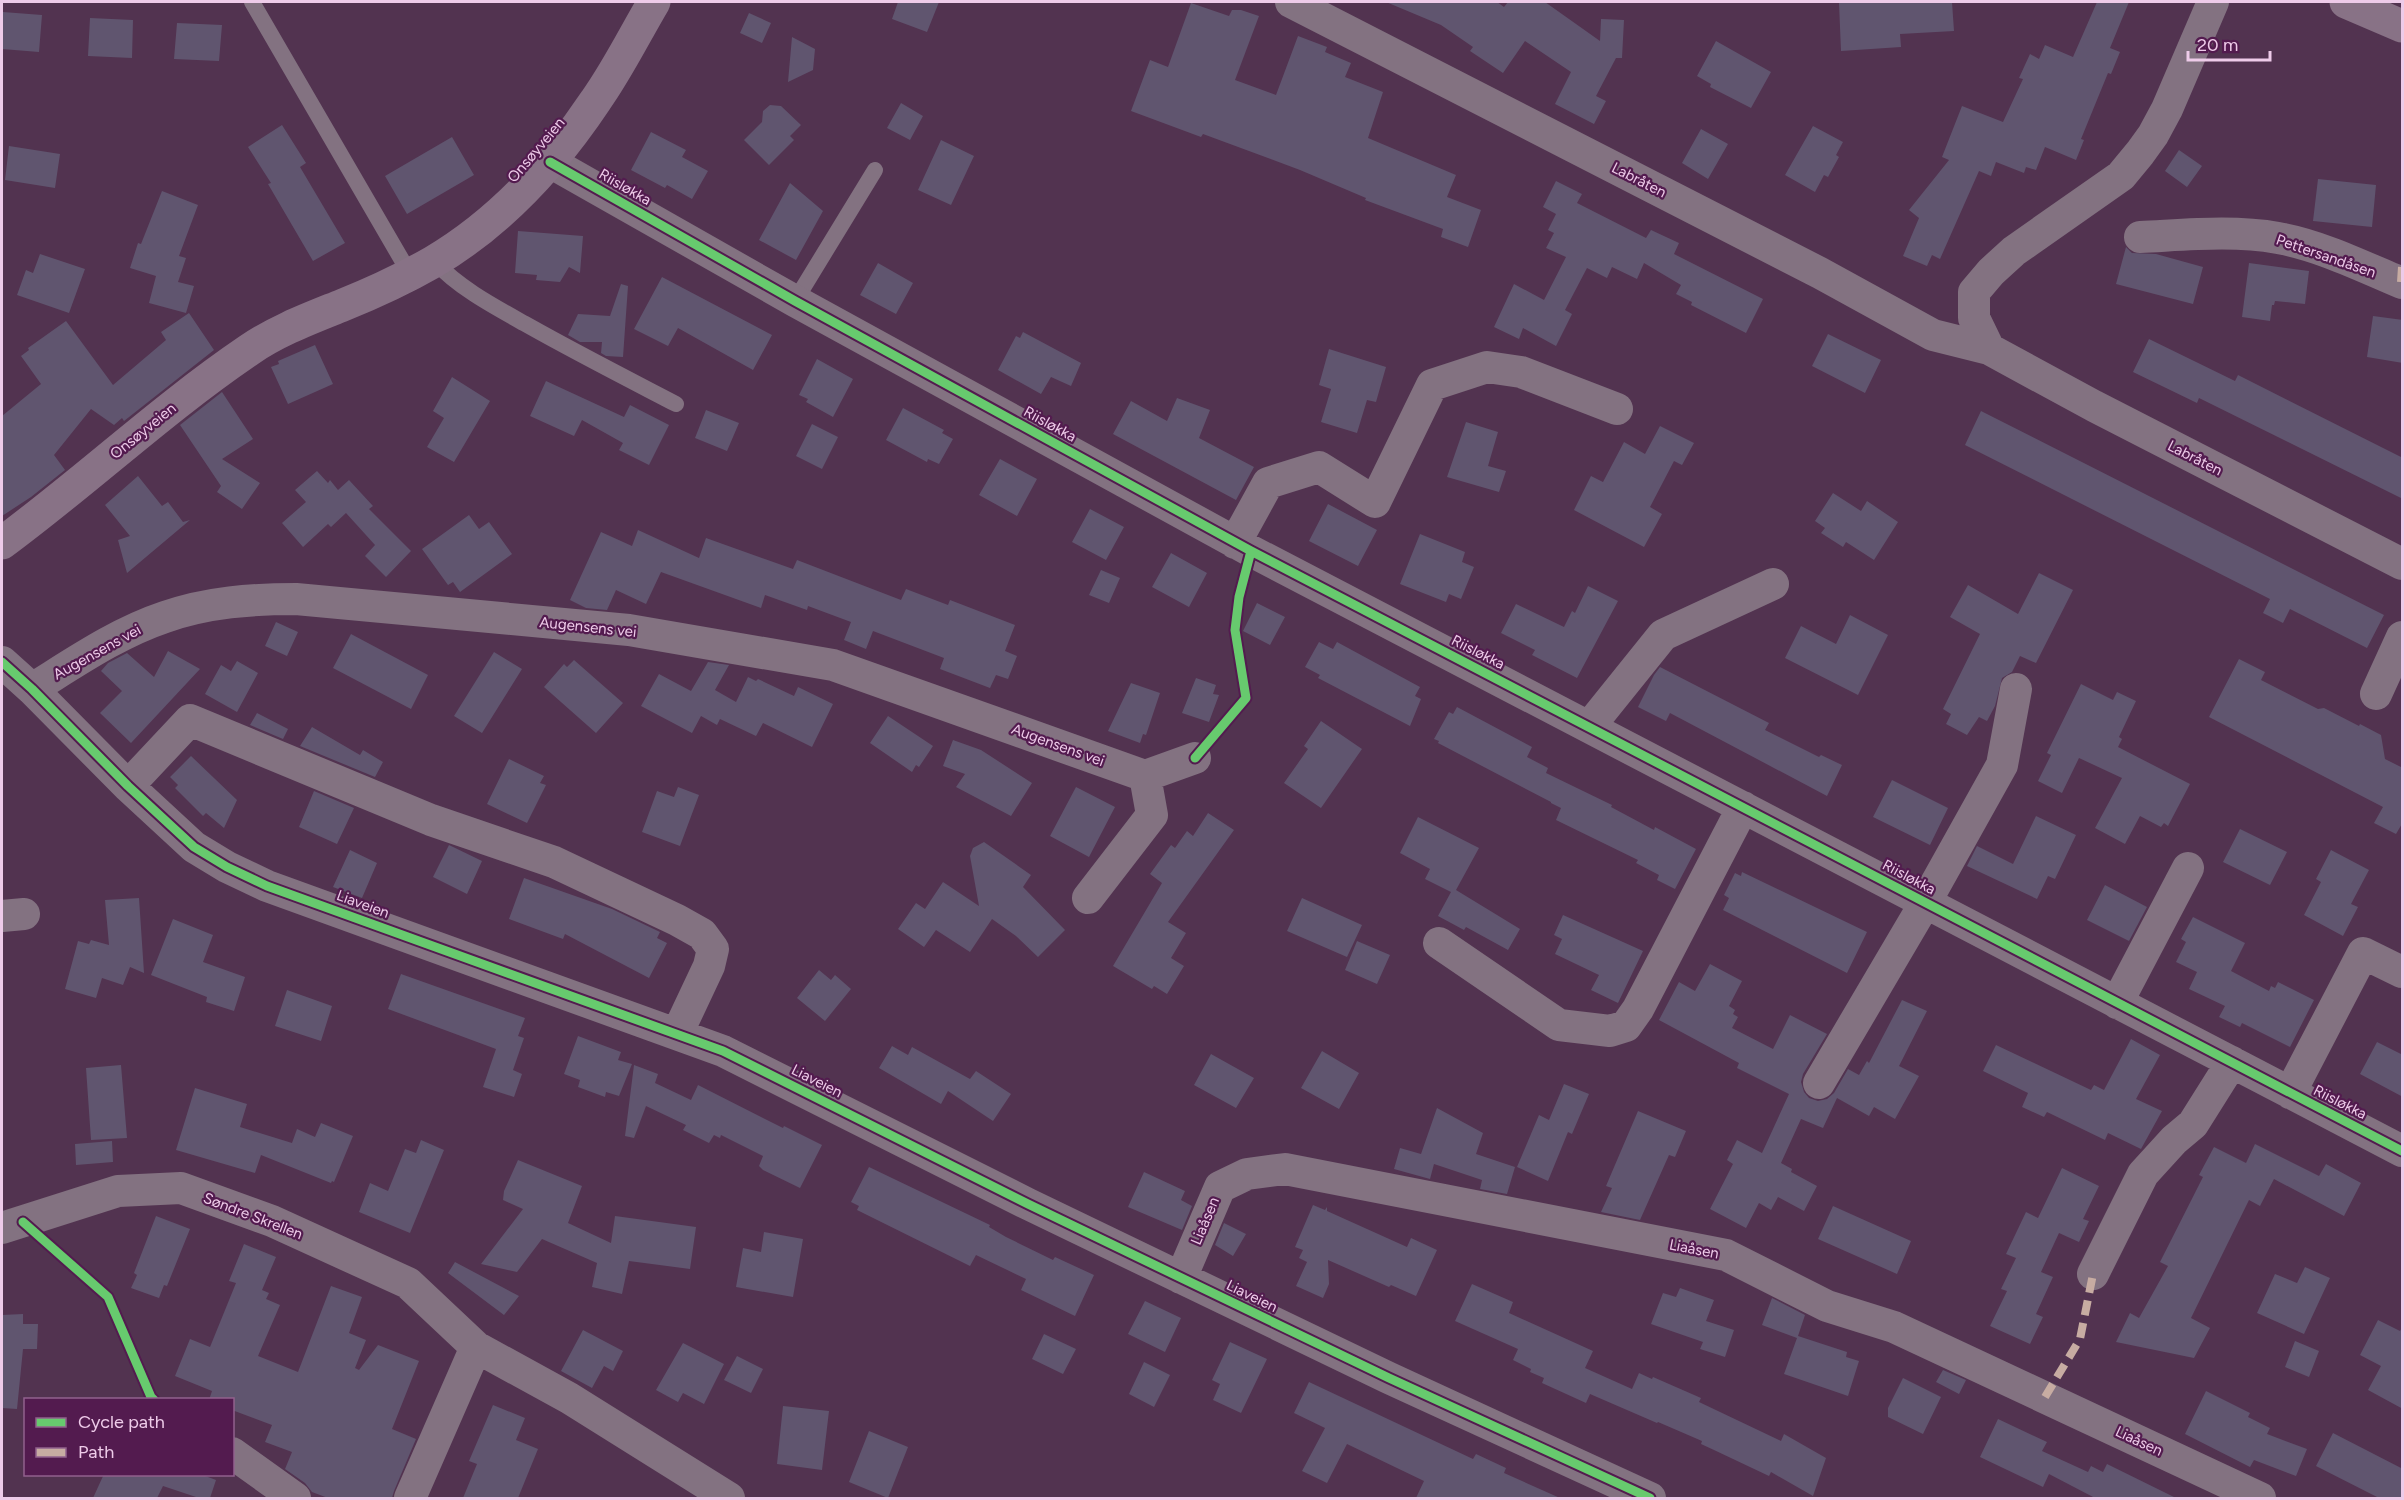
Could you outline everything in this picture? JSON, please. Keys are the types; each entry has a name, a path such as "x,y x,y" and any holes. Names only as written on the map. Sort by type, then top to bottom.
{"street":[{"name":"Onsøyveien","path":"2,543 174,406 250,349 302,321 345,304 422,268 478,232 550,162 597,100 654,2"},
{"name":"Labråten","path":"1291,2 1820,273 1933,335 1989,349 2094,406 2403,564"},
{"path":"1989,349 1974,318 1974,292 2014,251 2121,176 2140,153 2167,109 2213,2"},
{"path":"2346,2 2403,26"},
{"name":"Riisløkka","path":"550,162 795,301 1235,543 2403,1151"},
{"name":"Pettersandåsen","path":"2140,237 2251,235 2278,238 2304,245 2403,283"},
{"path":"1235,543 1269,483 1319,467 1376,502 1432,385 1487,367 1521,372 1617,409"},
{"path":"1589,727 1663,636 1773,584"},
{"name":"Augensens vei","path":"32,689 126,633 164,617 206,606 247,599 296,599 629,630 833,665 1145,776"},
{"path":"2376,694 2403,637"},
{"name":"Liaveien","path":"2,663 32,689 128,786 194,847 237,872 267,886 723,1051 1181,1278 1389,1378 1650,1498"},
{"name":"Riisløkka","path":"1819,1083 1925,903 2002,765 2016,688"},
{"path":"128,786 190,720 431,820 554,862 702,934 713,949 709,966 677,1034"},
{"path":"1088,898 1152,815 1145,776 1195,758"},
{"path":"1439,943 1559,1025 1610,1031 1626,1026 1638,1009 1743,807"},
{"path":"2117,1003 2188,868"},
{"name":"Riisløkka","path":"2290,1093 2363,953 2403,972"},
{"path":"2093,1274 2144,1174 2174,1140 2193,1124 2232,1062"},
{"name":"Liaåsen","path":"1181,1278 1220,1187 1247,1174 1285,1169 1726,1255 1827,1305 1894,1327 2260,1498"},
{"name":"Søndre Skrellen","path":"2,1228 118,1191 181,1188 272,1221 408,1283 476,1347 569,1398 729,1498"},
{"path":"410,1498 476,1347"},
{"path":"234,1454 296,1498"}],"lane":[{"path":"252,2 422,268 451,280 582,356 676,404"},
{"path":"795,301 875,170"}],"building":[{"path":"898,2 939,2 927,32 892,19"},
{"path":"1386,2 1497,2 1504,7 1508,2 1545,2 1600,41 1601,19 1624,20 1622,58 1616,58 1596,96 1606,101 1594,124 1555,104 1571,72 1525,41 1503,73 1470,51 1473,47 1441,25"},
{"path":"1952,2 1954,31 1900,34 1901,47 1841,51 1839,3"},
{"path":"2097,2 2129,2 2110,48 2120,52 2111,74 2108,73 2081,139 2084,140 2076,160 2045,147 2036,170 2026,167 2024,173 1996,162 1991,176 1979,171 1940,259 1932,255 1927,266 1903,256 1919,218 1909,210 1949,160 1942,157 1962,106 2003,122 2023,79 2019,78 2030,54 2039,59 2045,45 2073,57"},
{"path":"1191,3 1229,16 1232,10 1241,10 1259,16 1235,80 1276,95 1298,36 1327,47 1325,52 1351,63 1345,77 1383,92 1368,138 1456,175 1447,197 1481,210 1468,247 1441,237 1443,229 1365,200 1366,198 1300,170 1203,134 1201,137 1131,111 1150,60 1168,67"},
{"path":"3,12 42,15 39,52 2,49"},
{"path":"749,13 771,23 762,43 740,33"},
{"path":"90,18 133,20 132,58 88,56"},
{"path":"177,23 222,25 219,61 174,59"},
{"path":"792,37 815,49 813,70 788,82"},
{"path":"1716,41 1771,72 1751,108 1710,87 1711,84 1697,76"},
{"path":"901,103 923,116 910,140 887,128"},
{"path":"770,105 781,106 801,125 790,136 794,140 769,165 744,140 762,122 763,111"},
{"path":"282,125 306,163 300,167 345,243 313,261 268,184 271,183 248,147"},
{"path":"1813,126 1843,142 1836,155 1839,157 1828,177 1824,175 1815,192 1785,175"},
{"path":"1701,129 1728,144 1708,179 1682,163"},
{"path":"651,132 686,150 682,157 708,171 692,199 667,185 665,188 631,170"},
{"path":"452,137 474,175 407,214 385,176"},
{"path":"941,140 974,156 951,205 918,190"},
{"path":"9,146 60,154 55,188 5,180"},
{"path":"2179,150 2202,166 2187,187 2165,171"},
{"path":"2318,179 2376,185 2372,227 2313,221"},
{"path":"1556,181 1582,194 1577,203 1646,238 1651,230 1679,243 1674,254 1763,299 1746,333 1691,305 1692,302 1676,294 1681,285 1644,263 1637,279 1612,267 1607,278 1587,268 1565,310 1572,314 1556,346 1523,328 1519,339 1494,327 1514,284 1544,300 1566,257 1546,248 1554,233 1548,230 1556,214 1543,207"},
{"path":"790,183 823,211 796,260 759,240"},
{"path":"162,191 198,205 179,256 186,258 178,282 194,286 186,313 149,303 156,276 130,268 138,243 141,244"},
{"path":"518,231 583,236 580,273 569,267 560,282 536,280 537,275 515,273"},
{"path":"2126,247 2132,253 2156,254 2203,267 2193,304 2116,284"},
{"path":"40,254 85,269 69,313 17,295 26,270 33,273"},
{"path":"878,263 913,283 896,314 860,295"},
{"path":"2249,263 2309,271 2305,304 2275,301 2272,305 2270,321 2242,317"},
{"path":"662,277 772,335 753,370 678,328 668,346 634,329"},
{"path":"621,284 628,286 623,357 606,356 601,353 602,342 580,342 568,335 578,314 610,316"},
{"path":"189,313 214,350 124,421 122,418 114,425 91,409 54,455 65,470 2,516 2,416 41,384 21,356 29,350 28,348 66,321 113,385 166,340 161,332"},
{"path":"2373,316 2403,320 2403,363 2367,357"},
{"path":"1023,332 1081,363 1071,386 1051,377 1041,394 998,370 1016,336 1020,338"},
{"path":"1828,334 1881,360 1865,393 1812,366"},
{"path":"2149,339 2235,381 2238,375 2403,458 2403,499 2199,398 2197,403 2133,372"},
{"path":"315,345 333,384 288,404 271,367 279,364 278,361"},
{"path":"1329,349 1386,367 1376,402 1367,400 1357,433 1321,422 1331,389 1319,385"},
{"path":"817,359 853,379 833,417 806,402 808,399 799,395"},
{"path":"452,377 490,401 454,462 427,447 444,418 433,411"},
{"path":"546,381 624,417 630,405 669,425 649,465 619,450 623,443 582,420 574,436 530,416"},
{"path":"222,392 253,439 222,459 260,483 242,509 217,492 221,486 180,425"},
{"path":"1177,398 1210,410 1199,438 1254,467 1236,500 1113,434 1131,401 1167,421"},
{"path":"903,408 944,430 942,433 953,439 939,464 928,459 927,462 886,440"},
{"path":"706,410 739,423 727,451 695,438"},
{"path":"1981,411 2384,615 2367,648 2290,609 2283,623 2263,613 2270,599 1965,445"},
{"path":"1466,422 1498,432 1488,466 1506,471 1499,492 1447,477"},
{"path":"812,424 838,437 822,469 796,456"},
{"path":"1660,426 1694,443 1682,465 1674,461 1650,507 1662,514 1644,547 1574,510 1591,476 1603,482 1624,442 1645,454"},
{"path":"1000,459 1037,479 1017,516 979,495"},
{"path":"317,471 328,483 330,480 338,490 349,480 373,506 369,509 411,551 386,577 365,556 375,545 346,513 331,527 328,524 303,547 282,523 306,502 295,490"},
{"path":"138,476 162,506 168,502 183,522 190,520 127,573 118,540 130,536 105,505"},
{"path":"1833,493 1861,511 1867,501 1898,522 1874,560 1846,542 1843,547 1821,533 1825,528 1815,521"},
{"path":"1328,504 1377,530 1358,566 1309,541"},
{"path":"1090,509 1124,527 1106,560 1072,542"},
{"path":"469,515 479,529 489,522 512,554 460,592 453,582 448,585 422,549"},
{"path":"638,530 699,558 706,538 793,569 797,560 901,600 906,589 948,605 950,600 1015,625 1005,651 1017,656 1008,679 996,675 990,688 940,669 944,658 873,631 866,649 844,640 851,622 808,606 807,610 765,595 761,608 661,572 646,604 616,590 607,610 586,608 570,600 601,532 632,546"},
{"path":"1420,534 1465,552 1462,562 1474,567 1461,599 1449,594 1446,602 1400,584"},
{"path":"1171,553 1207,573 1189,607 1152,587"},
{"path":"1101,570 1120,578 1109,603 1089,595"},
{"path":"2039,573 2073,590 2036,663 2020,656 2012,672 2002,678 1995,706 1987,721 1979,717 1967,735 1946,724 1951,714 1943,709 1980,634 1950,617 1968,585 2018,614"},
{"path":"1588,586 1618,601 1577,678 1532,655 1535,650 1501,633 1516,604 1564,627 1572,611 1575,613"},
{"path":"1257,603 1285,617 1270,645 1243,631"},
{"path":"1850,615 1888,635 1858,695 1785,658 1801,626 1836,644"},
{"path":"276,622 298,632 287,656 265,646"},
{"path":"351,634 428,675 411,709 333,668"},
{"path":"1319,642 1333,649 1337,642 1420,687 1415,696 1421,699 1410,726 1318,678 1320,675 1305,667"},
{"path":"168,651 200,669 131,743 100,713 122,691 101,671 108,663 127,653 154,677"},
{"path":"494,652 522,669 482,733 454,716"},
{"path":"2239,659 2265,672 2261,680 2318,709 2324,708 2381,735 2385,759 2403,768 2403,822 2396,834 2374,823 2383,807 2209,717"},
{"path":"574,660 623,703 596,733 544,687 564,664 567,667"},
{"path":"237,661 258,673 237,712 205,694 221,665 231,671"},
{"path":"708,662 729,665 715,690 736,702 748,677 756,681 758,679 794,696 798,687 833,704 812,747 763,723 756,736 720,719 717,725 701,716 692,733 641,706 659,674 691,691"},
{"path":"1660,667 1769,723 1765,730 1819,757 1821,755 1842,765 1827,796 1670,713 1666,721 1638,707"},
{"path":"1196,678 1216,685 1213,694 1219,695 1209,722 1182,713"},
{"path":"1131,683 1160,693 1146,735 1143,734 1140,743 1108,731"},
{"path":"2081,684 2113,700 2117,692 2136,701 2119,737 2122,739 2118,747 2190,784 2168,826 2164,823 2161,827 2140,816 2125,844 2095,828 2122,778 2079,758 2062,793 2038,781 2051,755 2047,753"},
{"path":"1457,707 1532,747 1527,757 1548,768 1546,773 1612,805 1611,807 1654,830 1655,827 1696,849 1675,889 1657,880 1659,875 1636,863 1638,860 1556,820 1561,808 1438,743 1439,741 1434,739 1449,712 1453,714"},
{"path":"257,713 288,729 283,739 250,725"},
{"path":"888,716 933,746 919,767 916,765 912,772 870,743"},
{"path":"1321,721 1362,749 1321,808 1284,783 1308,749 1304,746"},
{"path":"312,727 360,755 363,750 383,762 375,777 300,746"},
{"path":"953,740 981,750 1032,783 1011,816 956,787 965,774 943,766"},
{"path":"191,756 237,800 224,828 206,813 203,816 175,788 178,785 170,777"},
{"path":"509,759 544,776 540,783 546,785 527,823 487,804"},
{"path":"1892,780 1948,808 1930,845 1873,817"},
{"path":"678,787 699,795 680,846 642,832 657,791 674,797"},
{"path":"1076,787 1115,807 1089,857 1050,836"},
{"path":"314,791 354,808 337,844 299,827"},
{"path":"1208,813 1234,830 1168,922 1186,933 1171,958 1184,966 1167,994 1154,986 1152,989 1113,966 1162,883 1150,874 1171,845 1175,848 1187,831 1193,836"},
{"path":"2036,816 2076,835 2055,879 2048,876 2037,899 1967,866 1977,846 2013,864"},
{"path":"1418,817 1479,848 1456,890 1520,929 1508,950 1466,927 1464,930 1438,916 1451,892 1425,879 1430,869 1400,853"},
{"path":"2240,829 2287,852 2270,885 2223,862"},
{"path":"984,842 1031,875 1023,887 1065,930 1038,957 1016,936 992,919 970,952 936,930 924,947 898,929 916,903 925,909 943,882 979,906 970,856 973,848"},
{"path":"449,845 482,861 467,894 433,877"},
{"path":"350,850 377,863 362,898 333,887"},
{"path":"2331,850 2369,870 2351,904 2358,907 2343,936 2304,915 2321,882 2316,879"},
{"path":"1742,872 1867,932 1847,973 1723,910 1729,898 1724,895 1735,873 1741,876"},
{"path":"524,878 612,909 660,932 657,938 667,943 649,978 565,934 563,939 509,919"},
{"path":"2105,885 2147,907 2129,941 2087,920"},
{"path":"139,898 144,973 130,967 123,985 102,978 96,998 65,989 78,941 89,944 91,940 109,945 105,900"},
{"path":"1302,898 1362,925 1347,957 1287,931"},
{"path":"1563,915 1643,951 1618,1003 1591,990 1599,975 1555,954 1562,939 1554,935"},
{"path":"2193,917 2245,943 2231,971 2269,991 2271,986 2275,988 2278,982 2314,1000 2290,1047 2242,1023 2240,1027 2219,1017 2225,1006 2189,989 2197,972 2176,962 2186,942 2181,939"},
{"path":"173,919 213,935 203,962 245,977 234,1011 206,1002 207,997 151,975"},
{"path":"1357,941 1390,955 1377,984 1345,970"},
{"path":"1710,964 1742,981 1729,1006 1735,1010 1733,1014 1738,1017 1732,1028 1773,1049 1790,1015 1827,1034 1803,1074 1801,1082 1809,1098 1818,1101 1827,1099 1834,1093 1848,1069 1859,1075 1867,1061 1869,1063 1902,1000 1927,1011 1899,1066 1919,1076 1895,1119 1874,1107 1869,1116 1837,1098 1823,1128 1801,1119 1781,1163 1792,1169 1791,1172 1817,1186 1804,1211 1778,1197 1771,1210 1759,1203 1746,1228 1710,1209 1733,1164 1727,1160 1737,1140 1762,1153 1789,1094 1737,1068 1739,1063 1659,1020 1679,982 1695,991"},
{"path":"819,970 831,980 835,975 851,989 825,1021 797,998"},
{"path":"401,974 525,1018 518,1036 524,1038 513,1070 522,1074 514,1097 483,1087 496,1049 388,1009"},
{"path":"287,990 332,1006 321,1041 275,1026"},
{"path":"578,1036 621,1052 618,1060 632,1064 619,1096 606,1092 605,1097 578,1087 580,1080 564,1074"},
{"path":"2131,1039 2160,1055 2136,1099 2162,1111 2141,1149 2108,1133 2105,1140 2047,1112 2044,1117 2022,1107 2028,1093 1983,1071 1996,1045 2091,1090 2094,1085 2104,1090"},
{"path":"2377,1042 2403,1055 2403,1097 2360,1074"},
{"path":"892,1046 908,1055 912,1047 970,1079 976,1071 1011,1094 993,1121 948,1091 941,1104 879,1068"},
{"path":"1322,1051 1359,1073 1339,1109 1301,1088"},
{"path":"1211,1054 1254,1078 1236,1108 1194,1085"},
{"path":"121,1065 127,1138 91,1140 86,1068"},
{"path":"634,1065 658,1074 655,1083 691,1100 698,1085 822,1145 800,1188 763,1170 759,1166 763,1156 721,1135 720,1138 714,1135 709,1143 683,1130 686,1125 646,1106 634,1138 625,1136"},
{"path":"1564,1084 1589,1094 1572,1134 1568,1132 1548,1181 1517,1167 1539,1115 1549,1120"},
{"path":"195,1088 247,1104 240,1127 292,1143 297,1129 315,1137 321,1123 353,1136 334,1182 331,1183 261,1155 255,1173 176,1150"},
{"path":"1437,1108 1483,1133 1476,1154 1515,1167 1507,1194 1480,1189 1482,1180 1434,1164 1430,1179 1394,1169 1400,1148 1421,1154"},
{"path":"1638,1111 1686,1131 1675,1157 1669,1155 1640,1220 1601,1212 1612,1188 1606,1186"},
{"path":"421,1140 444,1150 410,1233 359,1212 370,1183 388,1191 405,1149 416,1153"},
{"path":"112,1141 113,1162 76,1165 75,1144"},
{"path":"2255,1144 2319,1176 2326,1164 2361,1183 2344,1216 2274,1179 2260,1206 2249,1200 2191,1318 2210,1328 2194,1358 2116,1342 2130,1313 2139,1318 2168,1266 2160,1262 2203,1177 2199,1175 2214,1147 2246,1163"},
{"path":"518,1160 582,1186 568,1223 611,1243 615,1216 696,1227 690,1269 629,1261 622,1294 592,1287 597,1263 542,1239 517,1272 481,1264 523,1209 503,1200 504,1191"},
{"path":"869,1167 990,1225 989,1227 1006,1237 1053,1260 1055,1257 1094,1275 1075,1316 1021,1290 1026,1279 976,1255 970,1266 857,1210 859,1206 851,1202"},
{"path":"2062,1168 2099,1186 2083,1219 2089,1221 2079,1242 2059,1233 2041,1272 2053,1277 2036,1314 2043,1317 2030,1344 1990,1326 2007,1291 2001,1289 2016,1258 2006,1254 2026,1212 2038,1218"},
{"path":"1144,1172 1185,1191 1181,1200 1192,1206 1182,1230 1128,1207"},
{"path":"1313,1205 1325,1210 1327,1207 1327,1211 1407,1247 1411,1238 1437,1250 1416,1296 1391,1285 1389,1287 1328,1260 1329,1284 1323,1298 1296,1286 1307,1262 1299,1258 1303,1250 1295,1247"},
{"path":"1833,1206 1911,1241 1897,1274 1818,1239"},
{"path":"156,1216 190,1229 167,1286 164,1285 159,1298 131,1288 137,1275 134,1273"},
{"path":"1224,1223 1246,1234 1233,1256 1215,1245"},
{"path":"764,1232 803,1239 793,1297 736,1287 743,1248 761,1252"},
{"path":"244,1244 276,1257 262,1290 269,1293 266,1299 280,1305 258,1356 298,1372 331,1286 362,1297 349,1333 366,1340 355,1368 359,1370 378,1345 419,1361 392,1429 416,1439 392,1498 328,1498 312,1492 305,1483 285,1469 292,1452 265,1442 272,1425 234,1411 234,1398 210,1398 212,1391 175,1376 190,1339 210,1347 236,1283 229,1281"},
{"path":"455,1262 519,1296 504,1315 448,1273"},
{"path":"2305,1267 2330,1278 2304,1334 2257,1313 2275,1274 2297,1283"},
{"path":"1472,1284 1513,1302 1509,1313 1593,1351 1585,1368 1632,1389 1639,1373 1652,1379 1653,1377 1701,1398 1699,1402 1781,1441 1784,1434 1826,1458 1813,1496 1771,1472 1769,1476 1701,1444 1702,1441 1658,1422 1590,1394 1586,1403 1542,1383 1544,1378 1530,1372 1531,1369 1513,1360 1518,1349 1455,1321"},
{"path":"1680,1288 1714,1300 1706,1321 1734,1330 1725,1357 1700,1349 1703,1342 1651,1324 1663,1293 1676,1297"},
{"path":"1772,1298 1805,1315 1798,1336 1847,1352 1846,1357 1859,1361 1848,1396 1784,1374 1797,1338 1762,1325"},
{"path":"1145,1301 1181,1318 1165,1352 1128,1334"},
{"path":"23,1314 23,1324 38,1324 37,1349 23,1349 17,1409 2,1408 2,1315"},
{"path":"2378,1320 2400,1331 2403,1326 2403,1409 2368,1390 2381,1366 2360,1355"},
{"path":"583,1330 623,1351 613,1371 604,1366 592,1388 561,1371"},
{"path":"1044,1334 1076,1349 1063,1374 1032,1359"},
{"path":"2295,1341 2319,1351 2309,1377 2285,1367"},
{"path":"1230,1342 1267,1359 1241,1413 1213,1400 1220,1384 1212,1380"},
{"path":"683,1343 724,1364 704,1404 683,1393 678,1402 656,1390"},
{"path":"737,1356 763,1369 751,1393 724,1380"},
{"path":"1144,1362 1170,1375 1154,1407 1129,1394"},
{"path":"1943,1370 1966,1380 1959,1394 1936,1382"},
{"path":"1903,1378 1941,1397 1923,1434 1888,1417 1888,1408"},
{"path":"1309,1382 1473,1459 1476,1454 1506,1468 1504,1473 1560,1498 1416,1498 1424,1481 1347,1444 1327,1483 1302,1471 1325,1428 1294,1413"},
{"path":"2206,1391 2250,1413 2248,1417 2270,1428 2267,1434 2307,1449 2296,1476 2254,1460 2250,1467 2185,1434"},
{"path":"493,1405 525,1418 516,1440 538,1449 518,1498 463,1498 477,1464 469,1461"},
{"path":"783,1406 829,1411 822,1470 777,1464"},
{"path":"1998,1419 2047,1442 2042,1451 2088,1472 2091,1466 2103,1472 2107,1464 2176,1498 2095,1498 2049,1474 2043,1487 1980,1457"},
{"path":"869,1431 908,1447 888,1498 849,1482"},
{"path":"2333,1433 2403,1469 2403,1498 2379,1498 2316,1466"},
{"path":"103,1476 205,1476 216,1480 210,1498 199,1498 163,1486 157,1498 93,1498"}],"marked path":[{"path":"2401,282 2402,267"},
{"path":"2045,1397 2080,1339 2093,1274"}],"cycle path":[{"path":"550,162 795,301 1251,551 2402,1151"},
{"path":"1195,758 1246,698 1235,630 1239,597 1251,551"},
{"path":"2,662 128,786 194,847 227,867 267,886 723,1051 1028,1204 1389,1378 1650,1498"},
{"path":"23,1222 108,1297 152,1398"}]}
